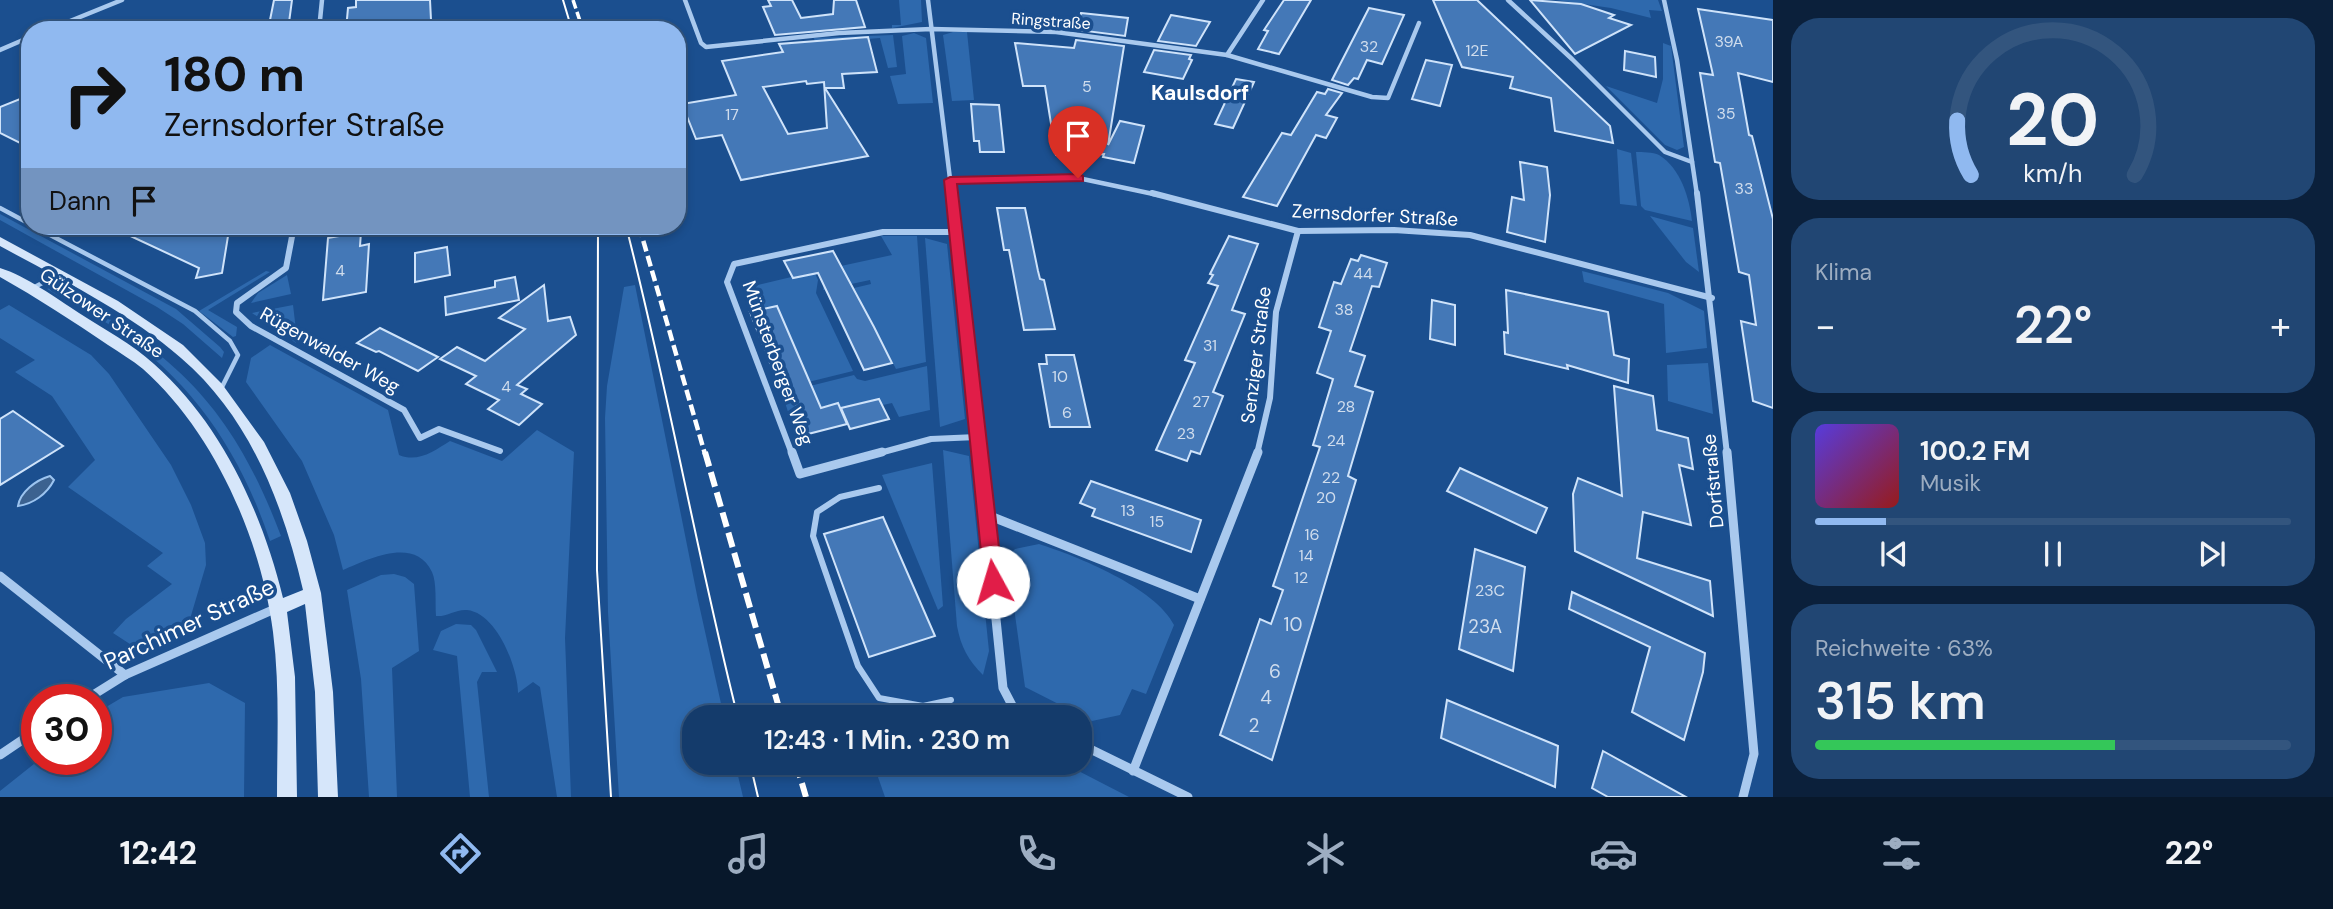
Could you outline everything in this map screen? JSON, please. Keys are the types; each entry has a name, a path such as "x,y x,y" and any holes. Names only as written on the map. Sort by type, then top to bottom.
{"main road":[{"name":"Gülzower Straße","path":"0,241 130,314 180,348 220,391 252,432 278,480 301,540 313,593 327,716 328,797"},
{"name":"Gülzower Straße","path":"0,272 31,289 150,368 189,410 226,467 265,555 278,608 284,662 287,797"},
{"name":"Parchimer Straße","path":"278,608 313,593"}],"street":[{"path":"70,21 122,0"},
{"path":"320,21 323,0"},
{"name":"Ringstraße","path":"685,0 701,43 706,47 839,33 931,29 1056,32 1227,55 1372,96 1388,98 1419,23"},
{"path":"928,0 956,232 1003,688 1011,705"},
{"path":"1227,55 1263,0"},
{"path":"1508,0 1572,59 1665,152 1692,162"},
{"name":"Dorfstraße","path":"1664,0 1676,44 1712,298 1729,462 1754,754 1743,797"},
{"path":"0,50 21,41"},
{"name":"Zernsdorfer Straße","path":"950,180 1078,178 1111,183 1298,231 1394,230 1470,235 1712,298"},
{"name":"Senziger Straße","path":"1133,771 1262,442 1270,398 1276,312 1298,231"},
{"name":"Münsterberger Weg","path":"956,232 883,232 734,264 727,282 800,474 931,439 977,437"},
{"name":"Rügenwalder Weg","path":"292,235 286,268 240,301 235,306 236,312 251,326 404,410 420,438 439,429 500,452"},
{"path":"985,514 1200,599"},
{"path":"0,576 125,675"},
{"name":"Parchimer Straße","path":"111,684 125,675 278,608"},
{"path":"0,755 21,741"},
{"path":"1092,750 1188,797"}],"lane":[{"path":"0,208 21,219"},
{"path":"51,235 195,311 230,341 237,355 220,391"},
{"path":"31,289 60,274"},
{"path":"879,488 840,497 817,512 813,536 858,666 879,698 923,706 951,700"}],"shaded area":[{"path":"899,0 921,0 922,22 892,28 892,25 901,25"},
{"path":"1556,0 1658,0 1662,11 1649,10 1651,18 1611,8"},
{"path":"967,32 974,100 952,101 943,35"},
{"path":"914,33 926,38 933,103 898,104 890,76 906,74 902,36"},
{"path":"893,35 897,67 888,68 880,38 815,43 814,38"},
{"path":"1663,43 1671,46 1684,147 1677,150 1665,145 1606,86 1657,103 1663,79"},
{"path":"1617,149 1631,153 1637,206 1620,204"},
{"path":"1636,152 1659,155 1673,168 1686,193 1692,221 1645,210 1641,206"},
{"path":"0,214 21,225 21,232 0,220"},
{"path":"1650,216 1693,228 1699,272 1686,262"},
{"path":"27,235 39,235 176,309 220,347 224,352 222,358 183,324"},
{"path":"881,236 917,236 926,362 896,369 854,288 871,284 870,280 823,290 827,269 892,255"},
{"path":"925,238 947,244 965,419 940,427"},
{"path":"807,256 818,280 816,293 853,371 780,389 778,383 806,377 777,306 750,312 745,288 808,273"},
{"path":"266,271 270,272 208,310 237,327 236,336 233,337 199,311"},
{"path":"1582,271 1668,293 1704,311 1707,348 1666,353 1664,304 1584,282"},
{"path":"287,275 291,294 251,303 258,293"},
{"path":"54,285 133,335 166,360 194,387 219,417 241,451 262,490 281,536 270,541 229,449 191,396 169,372 116,329 47,289"},
{"path":"635,285 721,705 682,705 682,775 738,775 743,797 619,797 608,612 605,418 607,386 624,287"},
{"path":"9,305 91,355 109,374 171,465 191,505 205,543 206,565 190,619 133,646 113,633 126,619 172,584 147,566 163,553 68,487 95,460 52,396 15,372 35,360 0,338 0,310"},
{"path":"293,305 296,343 252,313"},
{"path":"270,345 388,410 399,455 419,457 450,441 502,461 537,430 574,452 565,638 571,797 557,797 540,687 533,682 518,693 510,657 504,643 488,621 478,613 467,610 436,616 434,577 424,561 415,555 391,553 343,570 334,535 302,461 246,382 251,358"},
{"path":"1708,363 1713,414 1668,401 1667,365"},
{"path":"927,366 930,410 899,417 892,403 883,405 879,399 840,408 838,404 789,415 782,393 854,375 865,381"},
{"path":"943,450 969,456 989,651 983,675 966,653 957,626"},
{"path":"932,463 943,606 938,610 882,475"},
{"path":"50,476 54,480 43,494 34,501 18,506 30,487"},
{"path":"1039,544 1094,565 1151,598 1165,611 1174,625 1146,694 1132,689 1120,715 1092,721 1092,705 1060,705 1025,687 1007,557 1015,549"},
{"path":"381,575 405,577 414,584 419,651 392,668 397,797 369,797 361,679 347,590"},
{"path":"456,624 471,625 476,630 497,672 482,672 477,682 489,797 470,797 457,656 433,650 441,631"},
{"path":"209,683 245,703 244,797 0,797 0,791 21,774 112,775 112,704 123,697"},
{"path":"877,775 1086,775 1129,797 885,797"}],"building":[{"path":"274,0 292,0 289,21 270,21"},
{"path":"356,0 430,0 431,20 347,21 348,8 356,7"},
{"path":"768,0 792,0 801,18 833,14 834,0 856,0 865,27 775,35 763,7 771,6"},
{"path":"1284,0 1311,0 1279,54 1258,49 1268,31 1264,30"},
{"path":"1433,0 1477,0 1610,126 1613,143 1555,131 1551,98 1510,88 1513,77 1462,67"},
{"path":"1530,0 1581,4 1614,15 1609,18 1631,25 1575,54"},
{"path":"1369,8 1404,15 1382,64 1367,60 1358,79 1354,78 1348,85 1332,80"},
{"path":"1698,9 1773,20 1773,82 1738,73 1749,135 1752,136 1773,219 1773,408 1753,401 1741,321 1756,325 1749,275 1739,272 1720,163 1715,162 1700,73 1713,75"},
{"path":"1081,13 1128,18 1125,36 1078,30"},
{"path":"1171,15 1210,22 1196,46 1158,41"},
{"path":"868,37 877,72 842,74 844,88 825,88 868,156 741,180 722,135 696,139 686,114 686,103 736,95 722,61 783,52 779,44","holes":["806,81 807,84 824,82 827,128 788,134 763,87"]},
{"path":"1076,40 1124,46 1108,145 1120,121 1144,126 1134,163 1103,157 1104,154 1056,155 1045,86 1023,86 1015,43 1074,48"},
{"path":"1154,50 1191,55 1189,59 1192,60 1183,79 1144,72"},
{"path":"1625,51 1655,57 1656,77 1624,70"},
{"path":"1426,60 1452,65 1440,106 1412,99"},
{"path":"1236,79 1254,82 1233,128 1215,124"},
{"path":"1328,89 1342,93 1326,115 1337,118 1326,138 1316,135 1277,206 1243,197 1282,133 1291,135 1317,92 1325,94"},
{"path":"21,99 21,144 0,133 0,107"},
{"path":"971,104 999,105 1004,152 980,152 979,141 974,141"},
{"path":"1520,162 1547,167 1550,195 1545,242 1507,232 1512,197 1524,200"},
{"path":"997,208 1025,208 1038,271 1040,279 1044,280 1055,329 1024,330 1009,250 1004,250"},
{"path":"128,235 228,235 222,273 196,278 199,268"},
{"path":"361,235 360,246 369,244 366,292 323,300 328,238"},
{"path":"1229,236 1258,244 1232,310 1245,314 1213,392 1223,396 1200,454 1191,451 1187,461 1156,450 1195,363 1185,360 1218,286 1208,283"},
{"path":"447,247 450,275 415,282 415,253"},
{"path":"833,251 892,363 864,370 818,273 793,278 784,261"},
{"path":"1361,255 1387,263 1379,287 1372,286 1350,351 1365,356 1355,386 1373,392 1348,476 1356,480 1272,760 1220,735 1260,619 1271,624 1283,590 1273,586 1320,447 1313,445 1333,379 1317,373 1331,331 1319,327 1334,282 1341,284 1351,259 1358,261"},
{"path":"515,277 519,300 446,315 445,297 495,287 495,281"},
{"path":"544,285 548,321 570,317 576,335 517,385 527,389 521,394 542,404 519,425 488,409 499,400 466,384 476,376 440,359 457,347 485,361 525,329 499,318"},
{"path":"1506,290 1608,312 1614,355 1629,359 1628,383 1567,365 1568,369 1505,354 1504,332 1508,333"},
{"path":"1432,300 1455,305 1455,345 1430,339"},
{"path":"777,306 821,408 838,403 847,424 808,434 787,381 778,383 750,312"},
{"path":"380,328 438,357 418,371 357,343"},
{"path":"1046,355 1074,355 1090,427 1050,427 1039,364 1047,364"},
{"path":"1614,386 1653,396 1657,430 1688,438 1693,469 1679,465 1691,525 1643,512 1637,558 1710,581 1713,616 1575,551 1573,494 1578,478 1622,496"},
{"path":"879,399 889,419 850,429 841,408"},
{"path":"13,411 63,446 0,485 0,419"},
{"path":"1460,468 1547,508 1536,533 1447,491"},
{"path":"1091,481 1201,520 1191,552 1092,516 1095,509 1080,503"},
{"path":"883,517 935,636 869,657 824,534"},
{"path":"1475,549 1525,567 1513,671 1459,649"},
{"path":"1572,592 1705,653 1703,672 1684,740 1632,712 1650,647 1569,609"},
{"path":"1447,700 1558,746 1555,787 1441,738"},
{"path":"1603,751 1686,797 1608,797 1592,788"}],"tram line":[{"path":"563,0 569,21"},
{"path":"598,235 597,570 611,797"},
{"path":"628,235 735,705"},
{"path":"753,775 758,797"}],"railway":[{"path":"573,0 580,21"},
{"path":"642,235 705,454"},
{"path":"705,452 778,705"},
{"path":"800,775 806,797"}],"district":[{"name":"Kaulsdorf","path":"1200,93"}],"route":[{"path":"993,582 950,180 1078,178"}]}
